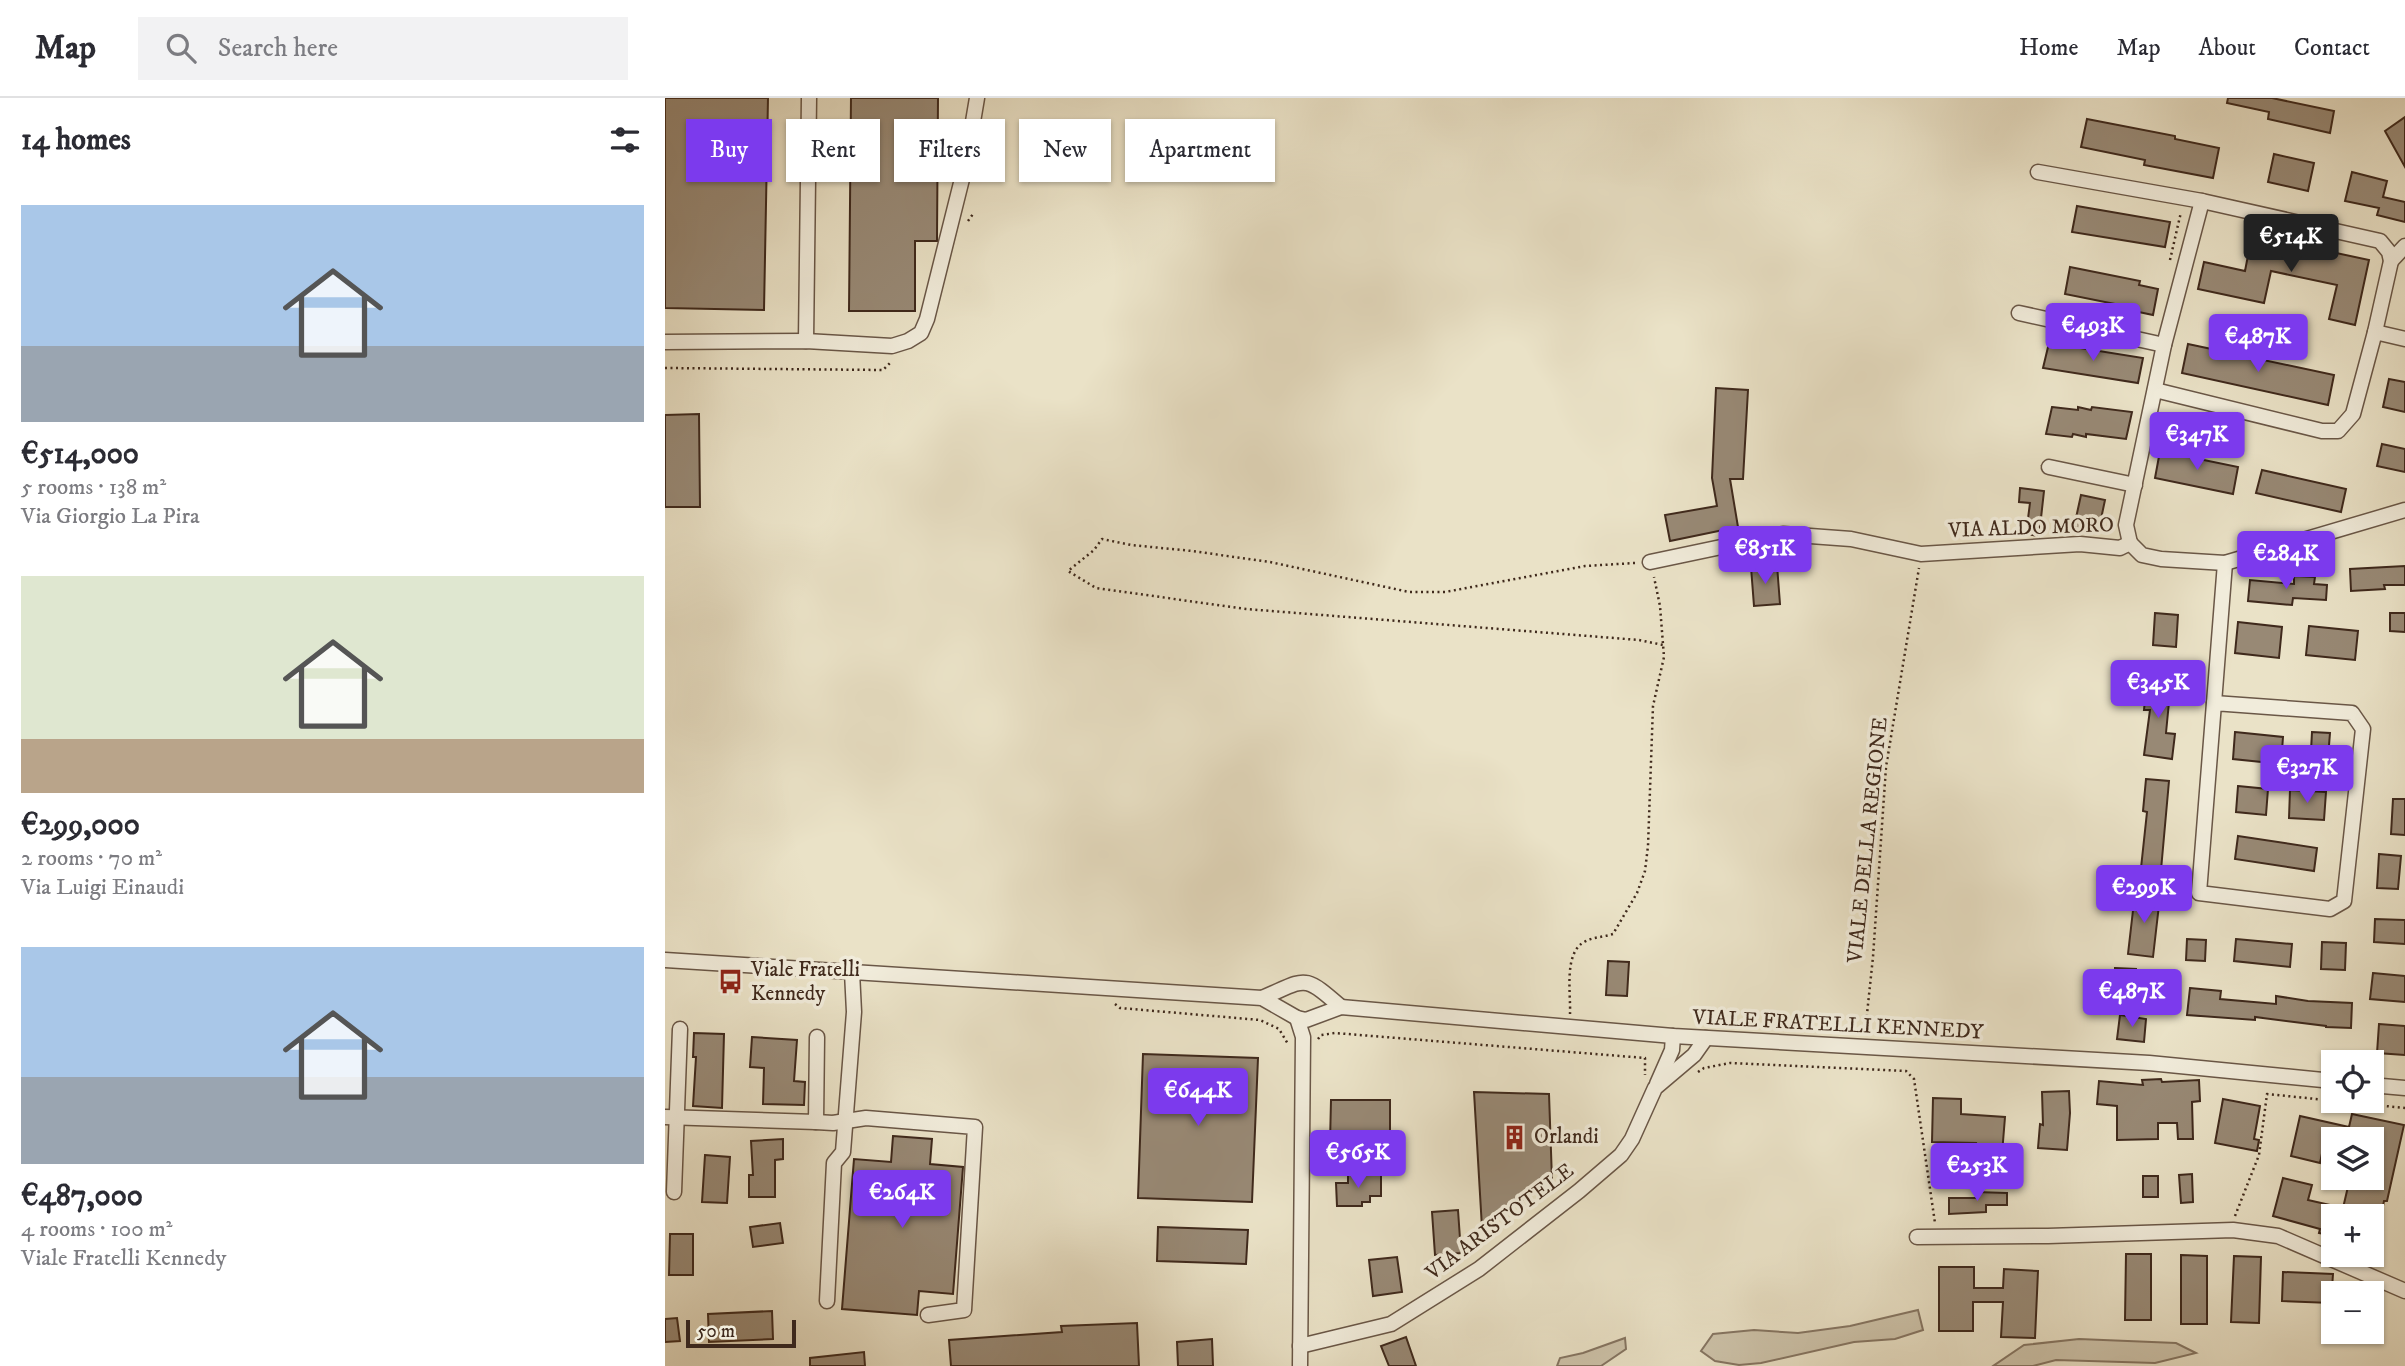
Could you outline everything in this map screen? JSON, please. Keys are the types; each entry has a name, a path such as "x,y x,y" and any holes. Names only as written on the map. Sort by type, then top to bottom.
{"street":[{"path":"806,341 809,98"},
{"path":"665,342 806,341 892,346 921,333 927,319 966,163 977,98"},
{"path":"2038,172 2197,200 2375,239 2385,245 2391,261"},
{"path":"2130,543 2126,525 2197,200"},
{"path":"2155,390 2322,431 2338,431 2353,414 2391,261 2405,246"},
{"path":"2019,313 2164,345"},
{"path":"2375,332 2405,339"},
{"path":"2049,467 2135,485"},
{"name":"VIA ALDO MORO","path":"1650,562 1783,534 1851,539 1921,554 2080,544 2120,548 2130,543 2142,555 2171,560 2225,563 2405,510"},
{"path":"2214,703 2352,713 2363,729 2344,901 2330,909 2199,893 2225,563"},
{"path":"668,958 1262,998 1303,1016"},
{"path":"827,1301 834,1163 843,1152 843,1121 854,1012 852,972"},
{"path":"1262,998 1307,981 1341,1007"},
{"path":"1293,985 1285,998 1303,1016 1300,1366"},
{"path":"1303,1016 1324,1004 1320,989"},
{"name":"VIALE FRATELLI KENNEDY","path":"1303,1016 1341,1007 1673,1036 2149,1063 2321,1080"},
{"path":"674,1192 671,1118 680,1029"},
{"path":"1655,1088 1672,1050 1673,1036"},
{"path":"816,1122 817,1037"},
{"name":"VIA ARISTOTELE","path":"1300,1346 1391,1324 1479,1269 1580,1191 1621,1155 1632,1139 1655,1088 1694,1055 1706,1038"},
{"path":"2384,1086 2405,1088"},
{"path":"671,1118 834,1123 866,1118 975,1127 964,1310 928,1315"},
{"path":"1917,1237 2229,1231 2278,1236 2405,1291"}],"path":[{"path":"2169,267 2179,216 2197,200"},
{"path":"1569,1026 1570,963 1574,950 1582,942 1613,934 1637,893 1645,871 1651,796 1653,706 1664,657 1660,606 1650,562 1585,566 1445,592 1409,592 1270,562 1102,539 1094,550 1068,571 1096,588 1246,609 1639,640 1663,645"},
{"name":"VIALE DELLA REGIONE","path":"1863,1047 1873,957 1887,767 1921,554"},
{"path":"1092,988 1120,1008 1260,1020 1279,1029 1290,1049 1303,1056 1321,1035 1335,1033 1644,1058 1645,1076 1655,1088"},
{"path":"1693,1074 1704,1068 1730,1063 1906,1071 1914,1079 1935,1228"},
{"path":"2229,1231 2259,1155 2267,1094 2405,1108"}],"shaded area":[{"path":"1918,1310 1923,1330 1895,1339 1854,1342 1761,1363 1739,1365 1715,1361 1701,1351 1713,1334 1754,1330 1798,1333 1850,1326"},
{"path":"1625,1338 1626,1349 1601,1366 1557,1366 1560,1358"},
{"path":"2079,1339 2176,1343 2196,1353 2155,1363 2056,1360 2033,1366 1993,1366 2024,1345"}],"building":[{"path":"665,98 768,98 768,119 686,119 686,182 766,182 764,310 665,308"},
{"path":"851,98 938,98 938,119 894,119 894,182 937,182 937,241 915,241 915,311 849,311 850,182 880,182 880,119 851,119"},
{"path":"2228,98 2272,98 2334,111 2330,133 2268,119 2269,112 2227,103"},
{"path":"2405,117 2405,167 2385,131"},
{"path":"2087,119 2175,136 2175,139 2219,148 2213,178 2144,165 2145,160 2081,147"},
{"path":"2274,154 2314,163 2308,191 2268,182"},
{"path":"2352,172 2387,181 2383,197 2405,202 2405,222 2377,215 2379,208 2345,201"},
{"path":"2077,206 2170,222 2165,247 2072,232"},
{"path":"2252,235 2369,260 2355,325 2329,319 2337,285 2271,271 2264,303 2198,289 2204,262 2245,271"},
{"path":"2070,267 2140,281 2139,285 2158,289 2153,315 2134,311 2135,308 2065,294"},
{"path":"2049,343 2143,358 2138,383 2043,368"},
{"path":"2188,344 2334,375 2328,405 2182,373"},
{"path":"2389,379 2405,382 2405,412 2383,407"},
{"path":"1716,388 1748,390 1743,479 1730,479 1738,527 1670,541 1665,515 1717,506 1712,478"},
{"path":"2052,407 2091,410 2092,407 2132,412 2126,439 2086,434 2086,437 2073,434 2072,437 2046,434"},
{"path":"699,414 700,507 665,507 665,415"},
{"path":"2382,444 2405,449 2405,472 2377,466"},
{"path":"2160,451 2238,467 2233,494 2155,478"},
{"path":"2262,470 2346,489 2341,512 2256,493"},
{"path":"2020,488 2044,491 2039,536 2026,534 2030,503 2019,502"},
{"path":"2081,495 2105,500 2098,533 2074,527"},
{"path":"1777,565 1780,604 1754,606 1751,567"},
{"path":"2405,566 2405,585 2384,585 2385,589 2351,591 2350,569"},
{"path":"2294,576 2315,577 2314,584 2327,585 2326,600 2293,598 2292,605 2248,601 2250,580 2294,584"},
{"path":"2155,613 2178,615 2176,647 2153,645"},
{"path":"2390,613 2405,613 2405,632 2390,631"},
{"path":"2238,622 2282,627 2279,658 2235,653"},
{"path":"2309,626 2358,631 2355,660 2306,655"},
{"path":"2147,679 2171,681 2166,733 2175,734 2172,759 2144,755 2150,710 2144,710"},
{"path":"2235,732 2283,737 2281,764 2233,759"},
{"path":"2312,732 2330,733 2327,770 2302,768 2304,750 2311,751"},
{"path":"2146,779 2169,781 2161,870 2141,868 2147,812 2143,811"},
{"path":"2238,786 2268,789 2266,815 2236,812"},
{"path":"2290,790 2326,792 2324,820 2289,818"},
{"path":"2393,799 2405,799 2405,835 2391,834"},
{"path":"2238,836 2317,848 2314,871 2235,859"},
{"path":"2379,854 2401,856 2398,889 2377,888"},
{"path":"2135,893 2160,896 2153,957 2128,954"},
{"path":"2375,919 2405,920 2405,944 2374,942"},
{"path":"2187,939 2206,940 2205,961 2186,960"},
{"path":"2236,939 2292,944 2290,967 2234,961"},
{"path":"2322,942 2346,943 2345,970 2321,969"},
{"path":"1608,961 1629,962 1627,996 1606,995"},
{"path":"2115,968 2136,969 2136,981 2115,980"},
{"path":"2373,973 2405,976 2405,1002 2370,999"},
{"path":"2190,988 2221,991 2220,999 2276,1004 2276,996 2352,1003 2351,1028 2255,1017 2255,1020 2187,1015"},
{"path":"2120,1015 2146,1019 2144,1042 2117,1039"},
{"path":"2379,1024 2405,1026 2405,1055 2384,1054 2384,1050 2377,1050"},
{"path":"694,1033 724,1034 722,1108 693,1106 696,1057 693,1057"},
{"path":"752,1037 797,1040 794,1081 805,1082 804,1105 763,1104 764,1068 750,1067"},
{"path":"1143,1054 1258,1058 1252,1202 1138,1198"},
{"path":"2161,1079 2162,1082 2199,1080 2200,1101 2192,1102 2193,1139 2178,1139 2177,1123 2158,1123 2158,1139 2117,1140 2117,1106 2097,1104 2099,1081 2143,1085 2142,1080"},
{"path":"2069,1091 2067,1150 2038,1148 2040,1124 2043,1125 2042,1092"},
{"name":"Orlandi","path":"1474,1092 1549,1094 1552,1180 1482,1228"},
{"path":"1933,1098 1961,1099 1961,1114 2005,1117 2002,1154 1975,1152 1976,1143 1932,1142"},
{"path":"2223,1099 2260,1106 2254,1139 2259,1140 2257,1151 2215,1143"},
{"path":"1331,1100 1390,1100 1390,1144 1330,1143"},
{"path":"2352,1114 2404,1125 2387,1201 2383,1204 2344,1204 2347,1190 2384,1190 2384,1127 2349,1127"},
{"path":"2300,1116 2349,1127 2321,1127 2320,1163 2291,1156"},
{"path":"893,1136 932,1139 930,1164 963,1167 953,1294 919,1291 917,1315 842,1309 854,1159 891,1162"},
{"path":"783,1139 783,1159 775,1160 775,1197 749,1197 749,1175 753,1175 751,1141"},
{"path":"705,1155 730,1157 727,1203 702,1202"},
{"path":"2192,1174 2193,1202 2181,1203 2179,1175"},
{"path":"1348,1175 1381,1175 1381,1196 1370,1196 1370,1202 1362,1202 1362,1206 1337,1206 1336,1183 1348,1183"},
{"path":"2143,1176 2158,1176 2158,1197 2143,1197"},
{"path":"2283,1178 2312,1185 2308,1200 2326,1204 2321,1204 2321,1233 2320,1229 2273,1216"},
{"path":"1976,1192 2007,1193 2007,1205 1986,1205 1986,1212 1949,1214 1949,1198 1976,1198"},
{"path":"1458,1210 1461,1253 1435,1255 1432,1212"},
{"path":"780,1223 783,1243 753,1247 750,1227"},
{"path":"1158,1227 1248,1230 1246,1264 1157,1261"},
{"path":"670,1234 693,1234 693,1275 669,1275"},
{"path":"2126,1254 2151,1254 2151,1320 2125,1320"},
{"path":"2181,1255 2207,1256 2207,1324 2181,1324"},
{"path":"2234,1256 2261,1257 2259,1323 2231,1322"},
{"path":"1397,1257 1402,1292 1373,1296 1369,1260"},
{"path":"1939,1267 1974,1267 1974,1288 2003,1288 2004,1269 2038,1271 2035,1338 2001,1337 2003,1302 1973,1302 1973,1331 1939,1331"},
{"path":"2283,1272 2333,1274 2333,1281 2321,1281 2321,1303 2282,1301"},
{"path":"772,1311 773,1339 709,1342 708,1314"},
{"path":"677,1318 680,1341 665,1342 665,1319"},
{"path":"1137,1323 1139,1366 951,1366 949,1340 1062,1332 1061,1326"},
{"path":"1406,1337 1416,1366 1389,1366 1381,1346"},
{"path":"1212,1339 1213,1366 1178,1366 1177,1342"},
{"path":"864,1352 865,1366 810,1366 810,1358"}],"place":[{"name":"Viale Fratelli Kennedy","path":"731,982"},
{"name":"Orlandi","path":"1514,1137"}]}
